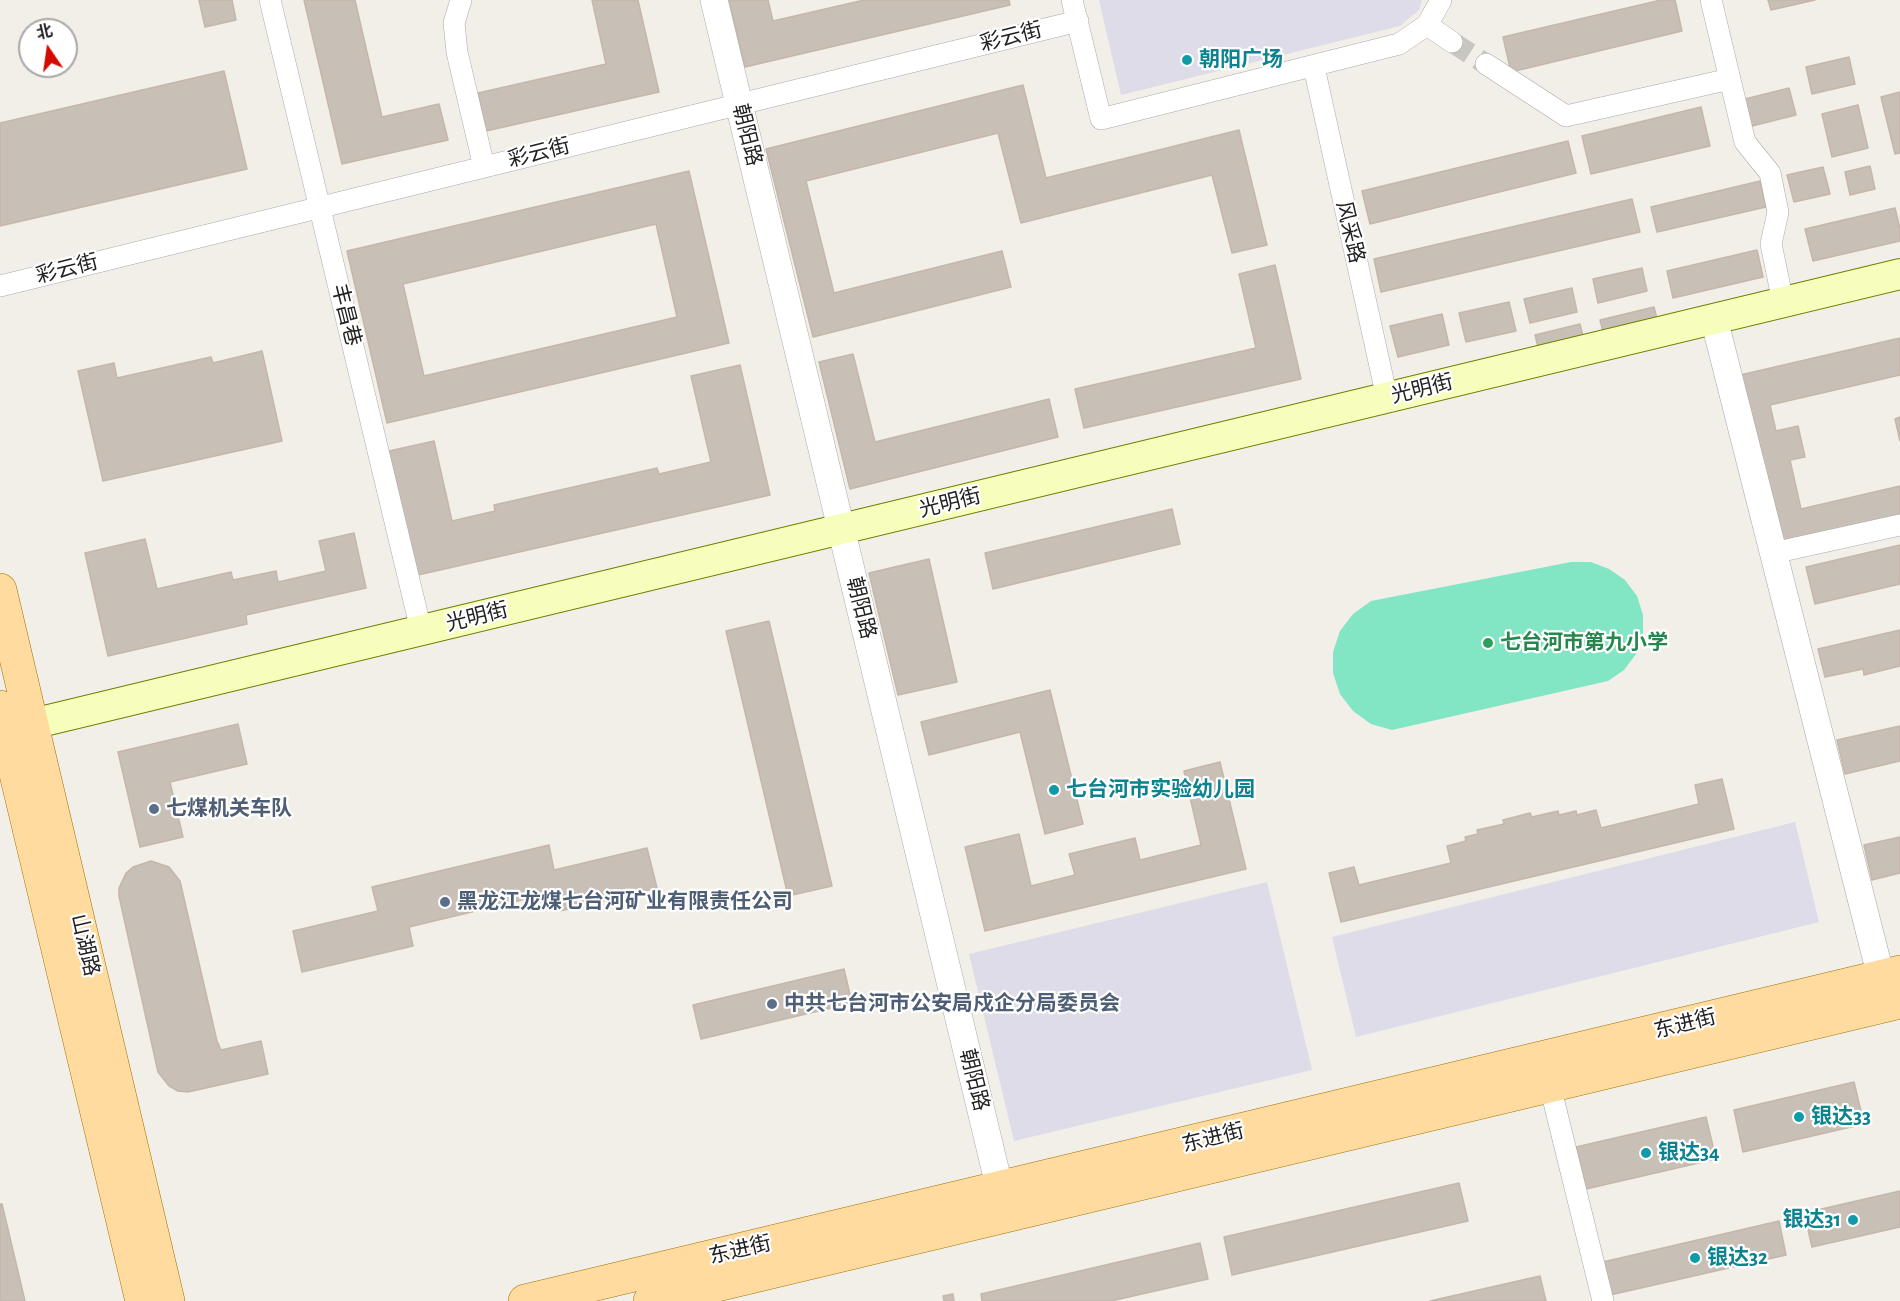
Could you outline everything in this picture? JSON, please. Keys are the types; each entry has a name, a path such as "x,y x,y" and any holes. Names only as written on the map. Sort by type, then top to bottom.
{"main road":[{"name":"光明街","path":"9,723 421,630 1900,274"},
{"name":"山湖路","path":"0,590 9,723 142,1301"},
{"name":"山湖路","path":"9,723 168,1301"},
{"name":"东进街","path":"650,1301 1003,1202 1890,975"},
{"name":"东进街","path":"525,1301 1550,1086 1900,1002"}],"street":[{"name":"丰昌巷","path":"270,0 421,630"},
{"path":"461,0 454,23 457,52 484,166"},
{"name":"朝阳路","path":"714,0 1003,1202"},
{"path":"1072,0 1101,119 1399,44 1427,25 1441,0"},
{"path":"1711,0 1745,142 1770,174 1778,212 1771,244 1783,302"},
{"name":"彩云街","path":"0,286 1078,21"},
{"path":"1427,25 1452,42"},
{"path":"1486,64 1566,116 1730,78"},
{"name":"风采路","path":"1314,67 1387,398"},
{"path":"1714,319 1773,554 1890,975"},
{"path":"1773,554 1900,525"},
{"path":"1550,1086 1603,1301"}],"green space":[{"name":"七台河市第九小学","path":"1571,562 1591,562 1609,569 1625,580 1637,596 1643,615 1643,635 1636,654 1624,670 1608,681 1392,730 1371,724 1353,711 1340,694 1333,673 1333,652 1340,631 1353,614 1371,601"}],"shaded area":[{"name":"朝阳广场","path":"1099,0 1422,0 1419,10 1400,26 1121,95"},
{"path":"1795,822 1819,922 1356,1037 1332,937"},
{"path":"1267,882 1312,1070 1014,1141 969,954"}],"building":[{"path":"199,0 232,0 236,20 205,27"},
{"path":"304,0 355,0 382,117 439,104 448,140 342,164"},
{"path":"592,0 638,0 659,92 486,131 478,93 606,64"},
{"path":"729,0 768,0 773,21 864,0 1009,0 1010,5 745,67"},
{"path":"1661,0 1675,0 1682,31 1511,72 1503,37"},
{"path":"1768,0 1815,0 1771,10"},
{"path":"1849,57 1855,84 1812,94 1806,67"},
{"path":"224,71 247,169 0,226 0,123"},
{"path":"1023,85 1046,178 1239,130 1267,245 1232,253 1212,175 1021,223 998,133 806,181 834,293 1002,251 1011,287 813,337 766,149"},
{"path":"1789,88 1796,115 1752,126 1745,99"},
{"path":"1900,92 1900,153 1895,154 1881,97"},
{"path":"1858,105 1868,148 1832,157 1822,114"},
{"path":"1701,107 1710,146 1591,174 1582,136"},
{"path":"1568,141 1576,173 1370,224 1362,191"},
{"path":"1870,166 1875,189 1850,195 1845,172"},
{"path":"1823,167 1830,194 1794,202 1787,175"},
{"path":"689,171 729,343 387,423 347,251","holes":["656,224 677,317 424,376 403,284"]},
{"path":"1760,181 1766,207 1657,232 1651,207"},
{"path":"1632,199 1640,232 1381,292 1374,259"},
{"path":"1895,208 1900,228 1900,241 1813,261 1805,229"},
{"path":"1757,250 1763,277 1673,298 1667,271"},
{"path":"1275,265 1301,379 1084,428 1075,389 1256,348 1239,274"},
{"path":"1642,268 1647,291 1598,303 1593,279"},
{"path":"1572,288 1577,312 1530,323 1524,299"},
{"path":"1509,302 1516,331 1466,342 1459,313"},
{"path":"1654,307 1657,319 1603,332 1600,320"},
{"path":"1442,314 1449,345 1398,357 1390,326"},
{"path":"1580,324 1583,336 1538,347 1535,335"},
{"path":"1900,338 1900,375 1770,405 1776,431 1798,426 1805,457 1790,460 1801,509 1900,486 1900,517 1775,546 1736,376"},
{"path":"262,351 282,441 103,481 78,371 114,363 117,378 211,357 213,363"},
{"path":"853,354 875,442 1049,399 1058,437 850,489 819,362"},
{"path":"740,365 770,495 418,575 389,451 434,441 452,521 495,511 494,505 657,468 659,474 711,462 691,376"},
{"path":"1900,417 1900,441 1895,419"},
{"path":"1172,509 1180,544 993,589 985,553"},
{"path":"354,533 366,588 246,615 247,624 108,656 85,553 145,539 157,589 231,572 233,580 276,571 278,582 326,571 319,541"},
{"path":"1900,545 1900,584 1815,604 1806,567"},
{"path":"929,559 957,682 898,695 869,573"},
{"name":"黑龙江龙煤七台河矿业有限责任公司","path":"769,621 832,886 788,896 726,631"},
{"path":"1900,630 1900,666 1864,675 1863,669 1825,677 1818,649"},
{"name":"七台河市实验幼儿园","path":"1050,690 1083,824 1045,834 1020,732 929,755 921,722"},
{"name":"七煤机关车队","path":"238,724 247,764 170,782 183,837 140,847 118,752"},
{"path":"1900,726 1900,761 1845,774 1837,740"},
{"path":"1220,762 1246,869 985,931 965,847 1019,834 1031,886 1075,875 1069,854 1135,838 1140,860 1201,845 1184,771"},
{"path":"1722,779 1734,829 1341,922 1329,873 1354,867 1359,885 1451,863 1447,846 1466,841 1465,837 1478,834 1477,830 1504,824 1503,820 1530,813 1532,817 1558,811 1559,815 1576,811 1577,815 1596,810 1601,828 1699,804 1695,785"},
{"path":"1900,837 1900,873 1872,880 1864,845"},
{"name":"黑龙江龙煤七台河矿业有限责任公司","path":"549,845 554,870 647,848 657,888 560,911 555,892 409,927 413,946 302,972 293,931 378,911 372,887"},
{"path":"151,861 169,867 180,881 221,1050 261,1041 268,1074 188,1092 178,1091 169,1086 158,1072 119,896 119,888 126,873 133,867"},
{"name":"中共七台河市公安局戍企分局委员会","path":"844,969 852,1003 701,1039 693,1005"},
{"name":"银达33","path":"1854,1082 1864,1124 1743,1152 1734,1110"},
{"name":"银达34","path":"1706,1117 1716,1159 1586,1189 1576,1147"},
{"path":"1459,1183 1468,1221 1232,1275 1224,1237"},
{"name":"银达31","path":"1900,1191 1900,1227 1812,1247 1804,1213"},
{"path":"0,1204 2,1204 25,1301 0,1301"},
{"name":"银达32","path":"1779,1221 1786,1255 1610,1295 1603,1262"},
{"path":"1200,1243 1208,1279 1111,1301 982,1301 981,1294"},
{"path":"1540,1276 1546,1301 1430,1301"},
{"path":"953,1294 954,1301 944,1301 943,1296"}],"tunnel":[{"path":"1452,42 1486,64"}],"place":[{"name":"朝阳广场","path":"1187,60"},
{"name":"七台河市第九小学","path":"1488,643"},
{"name":"七台河市实验幼儿园","path":"1054,790"},
{"name":"七煤机关车队","path":"154,809"},
{"name":"黑龙江龙煤七台河矿业有限责任公司","path":"445,902"},
{"name":"中共七台河市公安局戍企分局委员会","path":"772,1004"},
{"name":"银达33","path":"1799,1117"},
{"name":"银达34","path":"1646,1153"},
{"name":"银达31","path":"1853,1220"},
{"name":"银达32","path":"1695,1258"}]}
